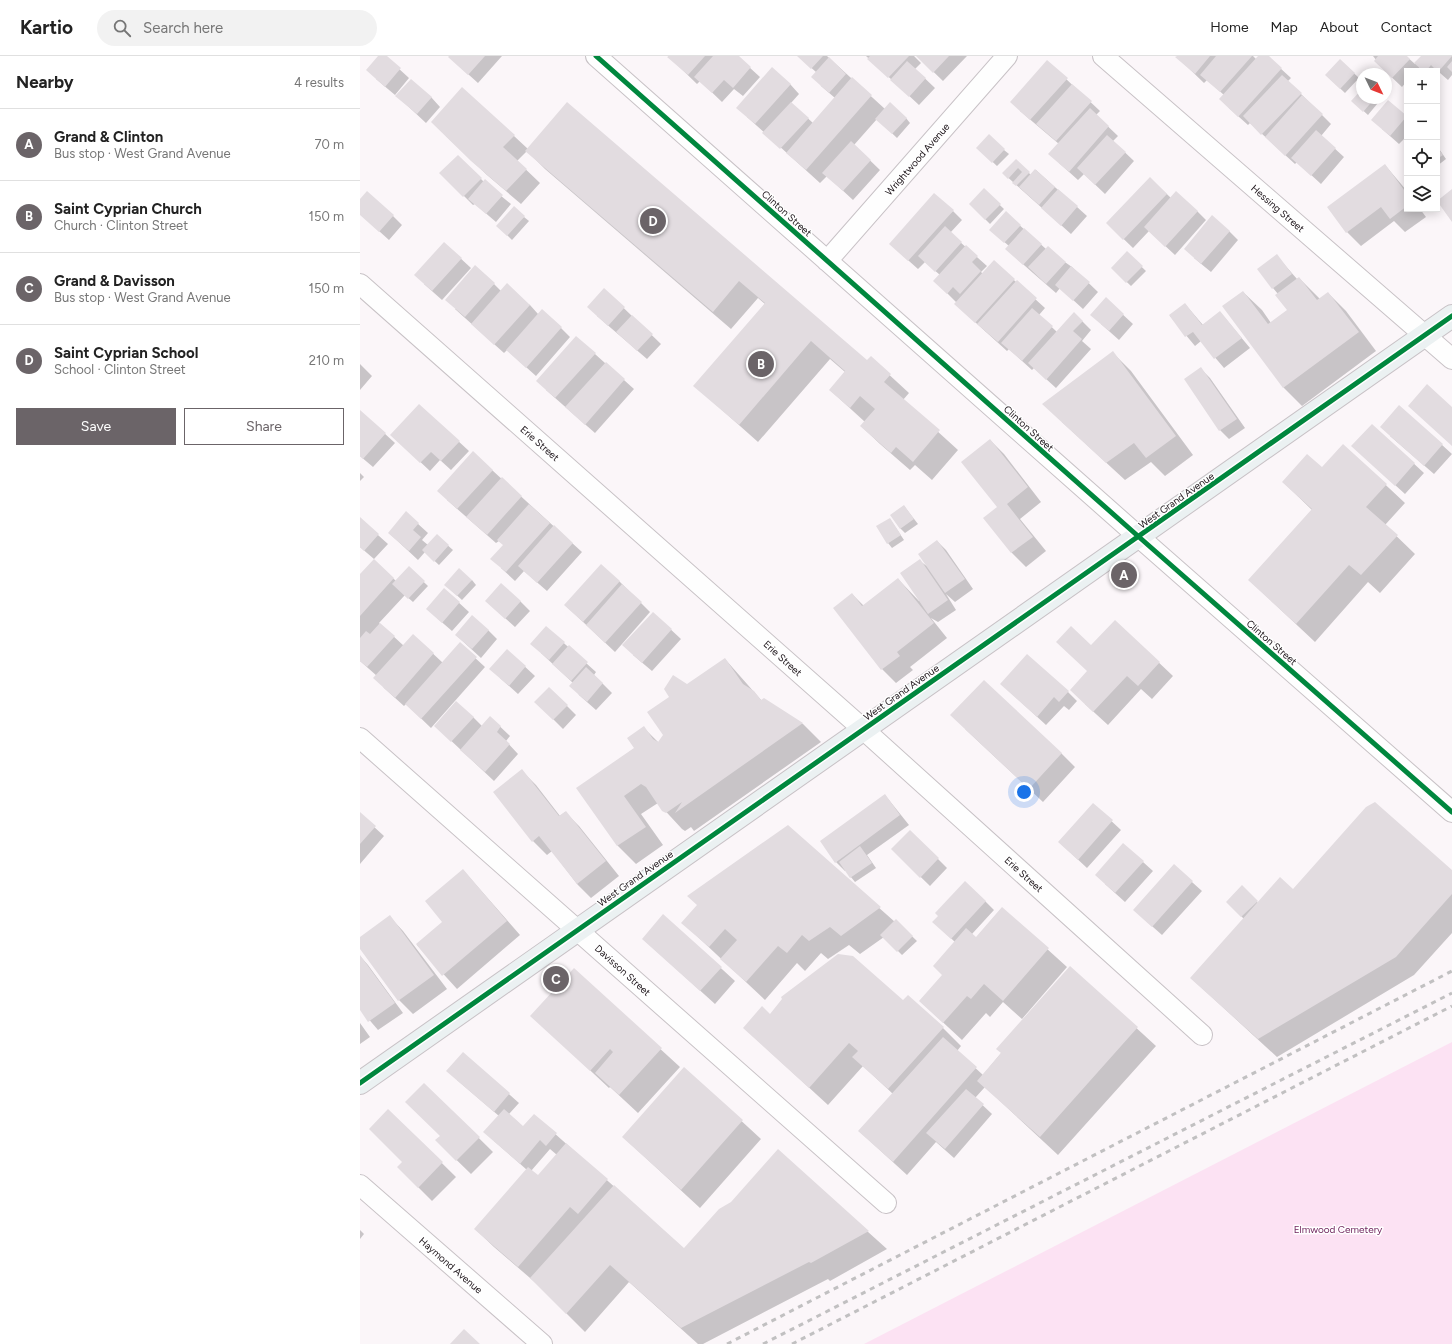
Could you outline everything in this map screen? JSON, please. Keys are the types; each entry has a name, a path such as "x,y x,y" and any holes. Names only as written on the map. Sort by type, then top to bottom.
{"main road":[{"name":"West Grand Avenue","path":"360,1083 1452,316"}],"street":[{"name":"Clinton Street","path":"596,56 1138,537 1452,812"},
{"name":"Wrightwood Avenue","path":"827,261 1007,56"},
{"name":"Hessing Street","path":"1103,56 1452,359"},
{"name":"Erie Street","path":"360,284 863,729 1202,1035"},
{"name":"Davisson Street","path":"360,738 886,1203"},
{"name":"Haymond Avenue","path":"360,1185 542,1344"}],"green space":[{"name":"Elmwood Cemetery","path":"1452,1042 1452,1344 864,1344"}],"building":[{"path":"378,56 387,56 401,68 385,87 366,70"},
{"path":"485,56 468,75 448,57"},
{"path":"705,56 688,75 667,57"},
{"path":"713,56 739,56 751,67 733,88 724,80 712,93 694,77"},
{"path":"797,56 823,56 811,69"},
{"path":"870,56 909,56 888,78 867,59"},
{"path":"916,56 949,56 933,73"},
{"path":"1210,56 1195,74 1175,57"},
{"path":"1216,56 1252,56 1220,92 1200,75"},
{"path":"1258,56 1269,56 1282,68 1238,117 1219,99"},
{"path":"1378,56 1407,56 1410,59 1392,78 1392,68 1381,68 1374,61"},
{"path":"1421,56 1452,56 1440,70 1440,68 1434,68 1431,65 1428,68 1420,68 1414,63"},
{"path":"829,57 846,74 829,93 811,77"},
{"path":"1340,59 1355,73 1340,89 1325,75"},
{"path":"1047,60 1068,78 1030,120 1010,102"},
{"path":"907,61 926,78 909,97 890,80"},
{"path":"1452,61 1452,72 1447,67"},
{"path":"772,67 791,84 755,124 736,108"},
{"path":"1282,75 1302,93 1261,135 1243,116"},
{"path":"852,77 872,95 806,170 786,153"},
{"path":"411,79 432,97 417,114 395,96"},
{"path":"1072,84 1092,101 1056,141 1036,124"},
{"path":"462,87 515,135 503,147 527,169 506,191 471,161 431,122"},
{"path":"1302,95 1323,114 1285,156 1265,137"},
{"path":"1356,96 1356,104 1370,104 1363,112 1351,101"},
{"path":"567,102 867,360 871,356 891,374 884,382 940,430 913,462 896,447 891,453 860,426 875,409 860,396 850,408 829,390 845,371 811,341 739,425 693,386 765,303 739,281 713,312 525,151"},
{"path":"791,102 809,118 780,149 762,133"},
{"path":"890,102 907,118 892,134 875,119"},
{"path":"1392,103 1404,113 1404,120 1390,136 1371,120 1385,104"},
{"path":"1090,108 1109,126 1069,172 1048,154"},
{"path":"1316,130 1336,148 1311,176 1291,158"},
{"path":"989,134 1005,149 992,163 976,148"},
{"path":"1107,135 1126,152 1095,185 1077,168"},
{"path":"851,141 871,160 843,191 822,173"},
{"path":"458,155 482,178 463,197 439,173"},
{"path":"1016,159 1030,172 1016,186 1012,183 1022,172 1018,168 1008,179 1002,173"},
{"path":"1385,164 1404,190 1404,208 1390,219 1381,207 1346,233 1327,207"},
{"path":"1035,169 1055,187 1039,205 1019,187"},
{"path":"1150,177 1167,194 1123,240 1106,223"},
{"path":"485,179 503,195 486,214 468,199"},
{"path":"984,188 1001,204 985,220 969,204"},
{"path":"1058,189 1078,206 1061,226 1041,208"},
{"path":"1452,189 1452,222 1440,205 1440,199"},
{"path":"367,191 394,215 379,232 360,215 360,199"},
{"path":"1176,191 1198,211 1165,247 1144,227"},
{"path":"934,193 954,210 908,261 889,244"},
{"path":"514,206 525,216 507,236 496,226"},
{"path":"1006,211 1021,225 1004,243 989,230"},
{"path":"1212,215 1230,231 1201,264 1184,249"},
{"path":"945,226 962,242 935,272 918,256"},
{"path":"1024,228 1042,244 1023,265 1005,249"},
{"path":"444,242 462,258 432,291 414,275"},
{"path":"966,245 978,256 972,262 981,271 960,294 953,287 947,294 933,281"},
{"path":"1048,246 1066,262 1046,284 1028,267"},
{"path":"1127,251 1143,266 1126,283 1111,268"},
{"path":"1277,254 1292,274 1272,289 1257,269"},
{"path":"994,260 1015,279 975,323 954,304"},
{"path":"475,265 495,283 465,317 445,300"},
{"path":"1071,266 1090,282 1073,301 1055,285"},
{"path":"1299,277 1317,300 1328,292 1359,332 1283,388 1222,306 1243,291 1268,324 1287,310 1275,295"},
{"path":"1017,280 1037,298 998,342 977,324"},
{"path":"507,283 530,305 494,345 471,324"},
{"path":"604,288 625,307 608,326 587,307"},
{"path":"1106,297 1124,314 1109,331 1090,315"},
{"path":"1185,303 1202,325 1220,311 1242,338 1214,359 1193,332 1185,337 1169,315"},
{"path":"1032,308 1053,326 1022,361 1001,343"},
{"path":"542,309 562,327 526,368 506,350"},
{"path":"1074,312 1083,321 1073,331 1082,339 1046,380 1028,363"},
{"path":"632,315 653,334 637,351 616,332"},
{"path":"576,336 596,353 555,398 536,381"},
{"path":"1113,351 1176,436 1146,458 1134,443 1106,463 1042,404"},
{"path":"606,362 625,379 585,425 565,407"},
{"path":"1201,367 1237,419 1219,431 1184,379"},
{"path":"1427,384 1452,407 1452,446 1408,406"},
{"path":"419,404 460,441 441,461 431,452 420,463 390,435"},
{"path":"1399,405 1443,444 1424,466 1380,427"},
{"path":"360,410 386,433 363,459 360,456"},
{"path":"1372,424 1415,463 1395,486 1351,446"},
{"path":"990,439 1028,487 1007,504 1033,537 1011,553 983,518 997,507 961,462"},
{"path":"1343,444 1387,484 1366,507 1398,535 1361,575 1349,565 1296,624 1248,580 1312,509 1282,482 1307,454 1322,467"},
{"path":"473,451 493,470 457,509 437,491"},
{"path":"502,477 522,496 487,535 466,517"},
{"path":"529,504 550,523 506,572 490,559 503,545 497,540"},
{"path":"904,505 914,519 900,529 890,515"},
{"path":"406,511 419,523 413,530 421,537 409,551 388,533"},
{"path":"360,517 379,534 364,551 360,547"},
{"path":"890,518 901,535 887,544 876,526"},
{"path":"554,525 573,543 537,583 518,566"},
{"path":"437,534 449,545 434,562 422,550"},
{"path":"937,540 965,579 945,593 918,554"},
{"path":"374,559 394,578 360,616 360,574"},
{"path":"920,559 948,600 928,614 900,573"},
{"path":"601,564 620,581 583,622 564,605"},
{"path":"409,566 425,581 408,599 392,584"},
{"path":"459,568 472,580 457,596 444,585"},
{"path":"898,578 934,623 897,652 900,656 881,670 833,608 852,593 862,606"},
{"path":"501,583 521,601 505,619 485,601"},
{"path":"622,584 642,602 605,643 586,625"},
{"path":"444,588 460,602 442,623 426,609"},
{"path":"653,612 672,629 642,663 622,645"},
{"path":"472,615 489,630 472,649 455,635"},
{"path":"1115,620 1160,662 1138,686 1127,676 1093,712 1070,690 1087,671 1056,642 1071,626 1091,645"},
{"path":"380,623 395,636 367,667 360,661 360,638 366,631 370,634"},
{"path":"546,626 565,642 549,660 530,644"},
{"path":"413,634 434,653 395,698 373,678"},
{"path":"460,642 477,657 421,719 405,704"},
{"path":"569,645 588,662 571,681 552,664"},
{"path":"507,649 526,666 509,686 489,669"},
{"path":"1027,654 1069,691 1059,702 1054,697 1037,717 1000,684"},
{"path":"725,658 743,684 754,691 761,700 764,698 803,723 675,813 682,802 666,813 662,811 646,787 641,784 624,796 646,827 617,846 576,788 634,748 627,738 644,726 653,739 658,742 663,735 647,712 669,697 664,689 673,675 687,684"},
{"path":"586,667 603,683 587,702 569,686"},
{"path":"984,680 1062,753 1029,789 950,715"},
{"path":"549,687 568,705 553,720 534,702"},
{"path":"456,701 474,717 451,742 434,726"},
{"path":"490,716 501,726 497,732 510,744 485,772 460,750"},
{"path":"522,769 559,816 566,811 606,861 577,884 539,836 532,842 493,792"},
{"path":"885,794 900,815 835,863 820,841"},
{"path":"1375,802 1452,870 1452,894 1396,957 1258,1039 1190,978 1280,877 1293,889 1366,807"},
{"path":"1093,803 1113,820 1078,860 1058,842"},
{"path":"360,812 376,826 360,844"},
{"path":"788,825 881,907 841,936 830,927 809,941 802,935 787,953 778,946 746,982 720,959 737,940 725,929 709,947 681,923 697,905 687,896"},
{"path":"910,830 939,858 920,878 891,849"},
{"path":"1123,843 1144,861 1115,893 1095,875"},
{"path":"860,846 872,863 850,878 839,862"},
{"path":"1174,864 1193,881 1152,927 1133,910"},
{"path":"463,869 507,921 442,976 416,944 442,922 425,901"},
{"path":"965,881 986,901 951,939 932,922 938,916 935,913"},
{"path":"1242,885 1258,901 1241,917 1226,902"},
{"path":"1002,907 1049,948 1003,1001 984,984 971,999 967,996 943,1023 919,1001 942,975 933,966 966,928 976,937"},
{"path":"663,914 722,967 700,991 642,939"},
{"path":"390,915 434,975 398,1001 360,949 360,937"},
{"path":"896,919 913,936 897,952 880,935"},
{"path":"838,954 853,956 903,1000 908,995 944,1027 888,1089 852,1057 858,1051 849,1043 809,1088 743,1028 762,1006 770,1014 782,999 781,997"},
{"path":"360,955 395,1003 368,1022 360,1010"},
{"path":"1070,966 1138,1027 1040,1137 977,1081 1001,1053 996,1049"},
{"path":"574,968 662,1048 619,1095 595,1073 613,1052 610,1049 590,1071 530,1016"},
{"path":"943,1037 977,1067 893,1162 858,1131"},
{"path":"463,1052 510,1093 494,1112 446,1071"},
{"path":"684,1067 743,1120 681,1190 622,1137"},
{"path":"424,1083 480,1137 456,1161 435,1140 440,1136 405,1102"},
{"path":"966,1089 984,1104 945,1149 926,1133"},
{"path":"388,1109 443,1162 418,1188 397,1167 402,1162 369,1129"},
{"path":"504,1109 523,1126 534,1114 557,1133 546,1146 540,1140 520,1164 483,1132"},
{"path":"566,1143 608,1179 578,1214 570,1207 518,1267 474,1229 528,1167 538,1175"},
{"path":"778,1149 869,1231 811,1263 809,1262 681,1328 610,1265 566,1314 530,1278 614,1185 684,1248 719,1209 731,1202"},
{"path":"464,1329 480,1344 450,1344"}],"railway":[{"path":"727,1344 1452,971"},
{"path":"763,1344 1452,993"},
{"path":"792,1344 1452,1006"}],"cycle path":[{"path":"596,56 1452,812"},
{"path":"360,1083 1452,316"}],"place":[{"name":"Saint Cyprian School","path":"653,221"},
{"name":"Saint Cyprian Church","path":"761,364"},
{"name":"Grand & Clinton","path":"1124,575"},
{"name":"Grand & Davisson","path":"556,979"}]}
